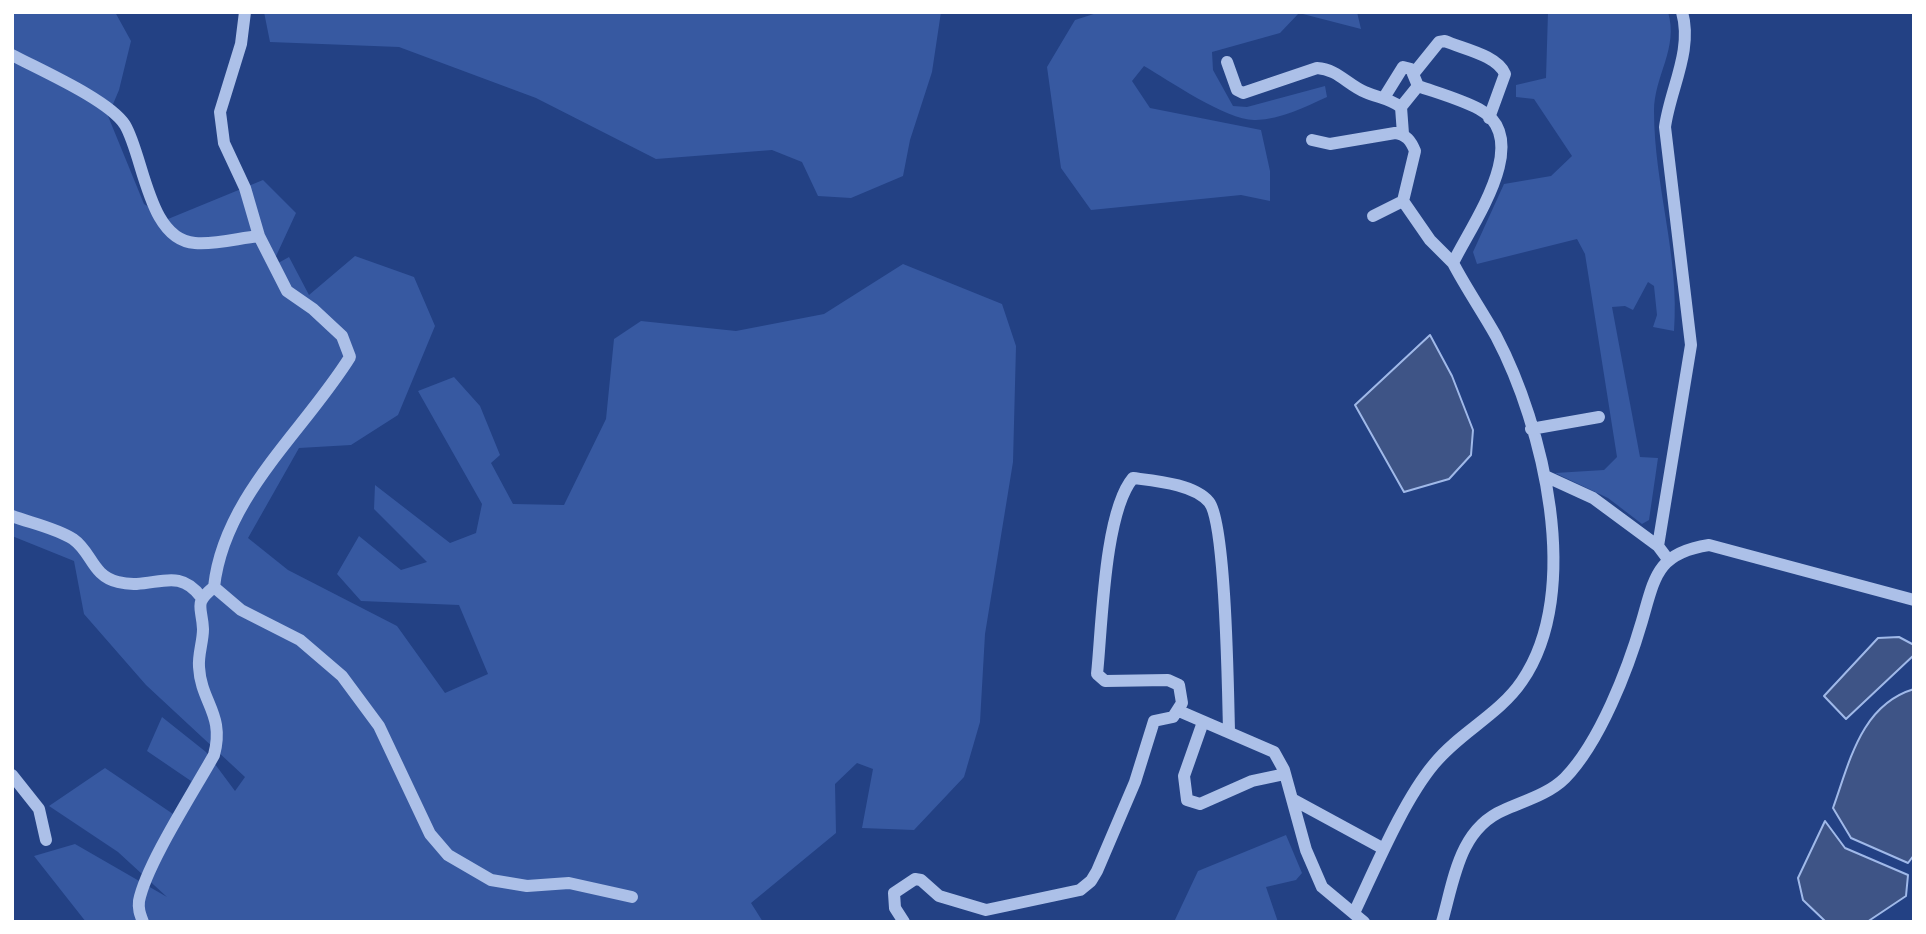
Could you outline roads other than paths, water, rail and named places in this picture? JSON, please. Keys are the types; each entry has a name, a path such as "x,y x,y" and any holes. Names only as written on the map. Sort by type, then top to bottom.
{"street":[{"path":"143,922 138,909 140,898 155,863 214,755 218,740 218,726 198,665 203,628 199,607 201,597 214,587 217,556 269,461 331,387 350,357 342,336 313,309 286,290 259,236 245,188 224,143 220,112 241,44 245,12"},
{"path":"1658,546 1691,345 1665,127 1668,104 1686,37 1682,12"},
{"path":"1354,913 1384,849 1435,762 1508,698 1521,682 1538,651 1555,582 1554,541 1545,476 1531,429 1496,337 1453,263 1430,240 1403,201 1415,151 1403,134 1401,107 1439,42 1445,41 1502,67 1505,74 1489,118"},
{"path":"12,55 94,99 124,123 152,200 167,229 180,239 195,243 259,236"},
{"path":"1227,62 1237,90 1243,93 1317,68 1328,69 1366,93 1385,96 1401,107"},
{"path":"1385,96 1403,67 1416,79 1481,110 1495,124 1503,150 1501,168 1453,263"},
{"path":"1312,140 1330,145 1403,134"},
{"path":"1373,216 1403,201"},
{"path":"1531,429 1598,417"},
{"path":"1545,476 1592,498 1658,546 1667,558"},
{"path":"904,922 895,908 894,892 915,879 921,880 939,896 986,910 1080,890 1091,881 1097,871 1135,782 1154,721 1173,717 1179,711 1182,692 1178,685 1168,680 1105,681 1097,674 1113,528 1125,488 1133,478 1200,493 1211,504 1216,519 1223,577 1229,731"},
{"path":"12,516 73,539 99,573 115,582 129,584 184,580 192,584 201,597"},
{"path":"1442,922 1468,839 1495,814 1541,794 1564,778 1584,751 1628,670 1656,575 1667,558 1685,549 1709,545 1914,600"},
{"path":"214,587 241,610 300,640 342,676 379,726 430,834 448,855 491,880 527,886 569,883 632,897"},
{"path":"1179,711 1274,752 1285,774 1306,849 1322,887 1364,922"},
{"path":"1203,722 1184,776 1187,800 1192,804 1200,804 1252,780 1285,774"},
{"path":"12,775 39,809 46,840"},
{"path":"1292,799 1384,849"}]}
